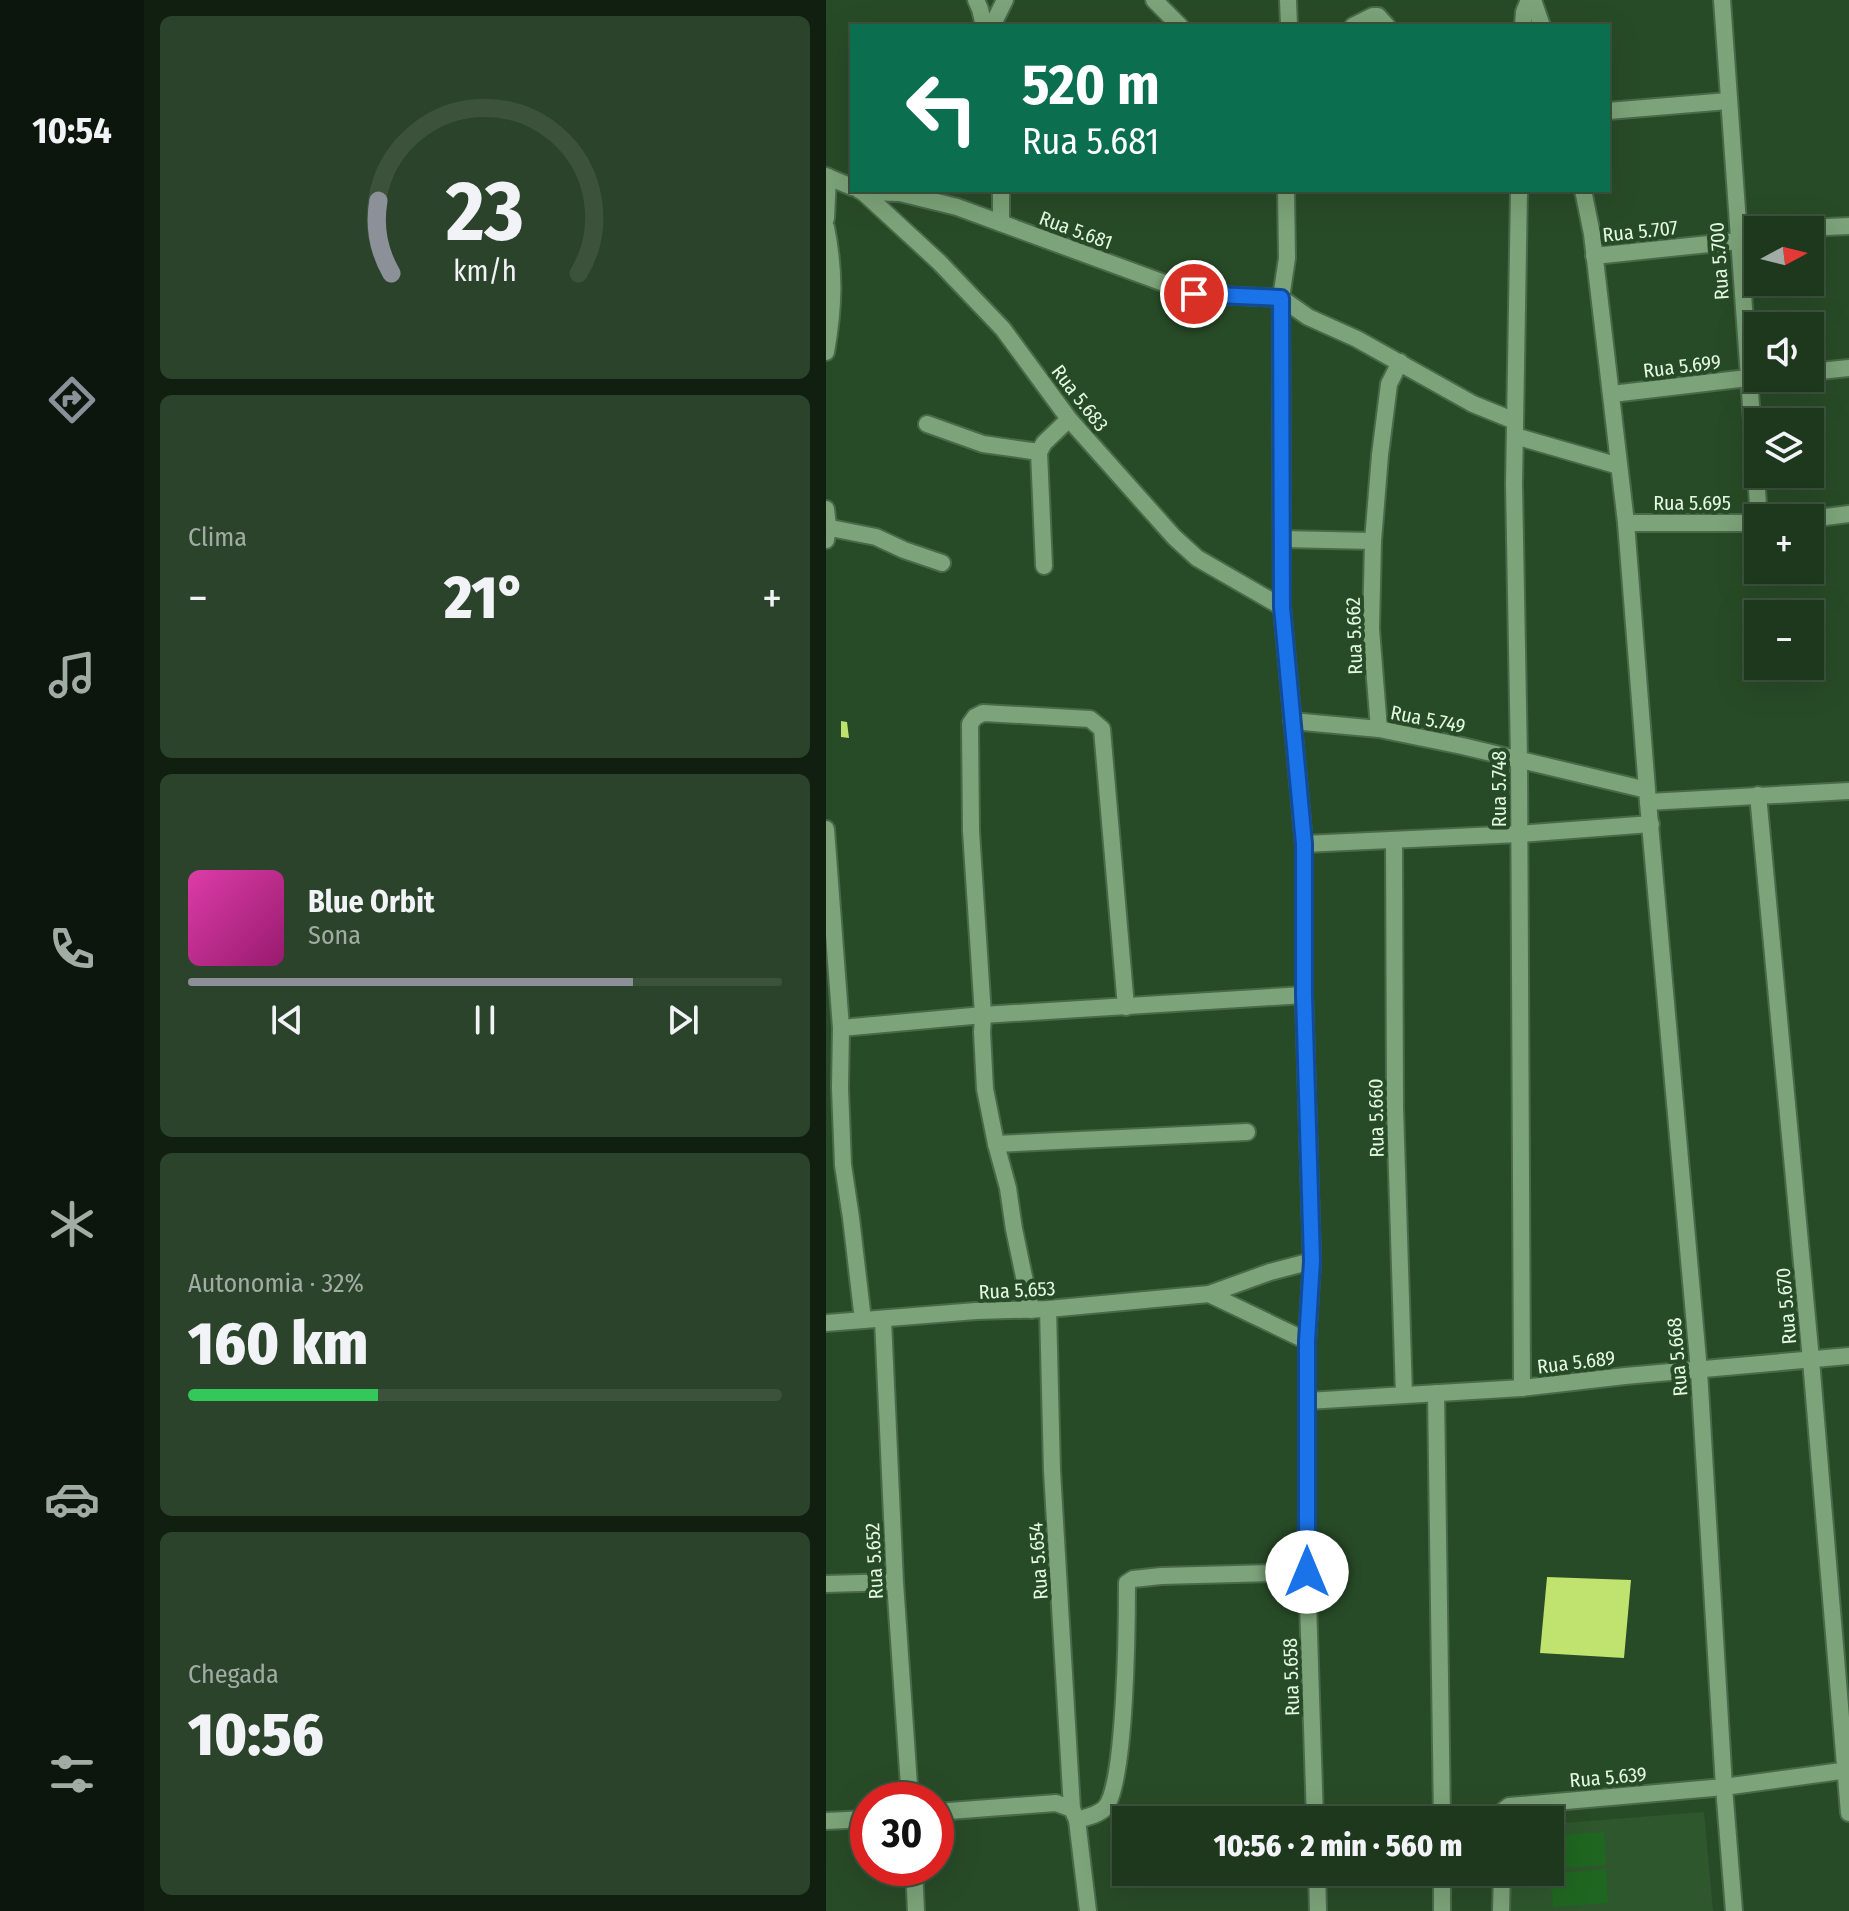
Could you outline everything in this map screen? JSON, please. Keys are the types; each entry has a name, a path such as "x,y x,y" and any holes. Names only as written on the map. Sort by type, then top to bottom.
{"street":[{"path":"976,0 984,24"},
{"path":"993,24 1005,0"},
{"path":"1154,0 1178,24"},
{"path":"1288,0 1289,24"},
{"name":"Rua 5.700","path":"1722,0 1746,312"},
{"path":"1525,8 1540,24"},
{"path":"1357,24 1373,16 1378,16 1385,24"},
{"path":"1610,111 1728,101"},
{"path":"826,218 827,177"},
{"name":"Rua 5.681","path":"827,177 850,187"},
{"name":"Rua 5.683","path":"860,192 939,262 1003,329 1069,419 1153,515 1197,558 1282,607"},
{"name":"Rua 5.681","path":"903,192 957,207 1194,294 1281,298"},
{"path":"1001,192 1001,223"},
{"name":"Rua 5.658","path":"1286,192 1287,258 1281,298 1282,607 1304,844 1304,995 1312,1261 1307,1341 1307,1572 1315,1806"},
{"name":"Rua 5.748","path":"1519,192 1514,484 1519,759 1522,1388"},
{"path":"1583,192 1612,394 1626,523 1648,796"},
{"name":"Rua 5.707","path":"1824,227 1849,226"},
{"path":"826,227 832,258 833,291 826,352"},
{"name":"Rua 5.707","path":"1594,256 1744,234"},
{"path":"1281,298 1308,317 1400,362 1515,428 1619,466"},
{"name":"Rua 5.662","path":"1379,729 1371,629 1373,541 1389,384 1400,362"},
{"path":"1824,371 1849,368"},
{"name":"Rua 5.699","path":"1612,394 1744,379"},
{"name":"Rua 5.700","path":"1753,392 1757,504"},
{"path":"1044,566 1039,452 1069,419"},
{"path":"927,424 983,444 1039,452"},
{"path":"826,509 827,531 876,537 942,563"},
{"path":"1824,517 1849,514"},
{"name":"Rua 5.695","path":"1626,523 1744,520"},
{"path":"1282,539 1373,541"},
{"path":"1031,1310 985,1089 971,831 970,724 975,717 983,713 1090,719 1102,729 1126,1007"},
{"name":"Rua 5.749","path":"1292,721 1379,729 1519,759 1648,796 1849,791"},
{"name":"Rua 5.670","path":"1758,795 1811,1360 1849,1813"},
{"name":"Rua 5.668","path":"1648,796 1699,1371 1734,1911"},
{"path":"1304,844 1651,824"},
{"path":"826,829 841,1028 843,1165 863,1320"},
{"name":"Rua 5.660","path":"1394,841 1395,1108 1404,1395"},
{"path":"841,1028 983,1015 1304,995"},
{"path":"996,1144 1247,1132"},
{"name":"Rua 5.653","path":"826,1323 976,1311 1048,1309 1209,1294 1312,1261"},
{"path":"1209,1294 1307,1341"},
{"name":"Rua 5.654","path":"1048,1309 1052,1471 1068,1811 1088,1911"},
{"name":"Rua 5.652","path":"883,1320 895,1582 909,1782"},
{"name":"Rua 5.689","path":"1307,1401 1522,1388 1849,1356"},
{"path":"1436,1393 1442,1806"},
{"path":"954,1812 1068,1811 1096,1814 1107,1806 1117,1770 1126,1664 1127,1583 1133,1579 1161,1576 1307,1572"},
{"path":"826,1584 895,1582"},
{"path":"1724,1787 1847,1770"},
{"name":"Rua 5.639","path":"1509,1806 1724,1787"},
{"path":"826,1821 850,1820"},
{"path":"915,1886 916,1911"},
{"path":"1317,1886 1318,1911"},
{"path":"1442,1886 1442,1911"},
{"path":"1501,1911 1502,1886"}],"shaded area":[{"path":"1704,1812 1713,1911 1507,1911 1507,1886 1564,1886 1564,1823"},
{"path":"1604,1832 1606,1865 1564,1868 1564,1835"},
{"path":"1606,1869 1608,1903 1553,1907 1551,1886 1564,1886 1564,1873"}],"building":[{"path":"841,721 847,722 849,738 841,737"},
{"path":"1547,1577 1631,1580 1624,1658 1540,1653"}],"route":[{"path":"1194,294 1281,298 1282,607 1304,844 1304,995 1312,1261 1307,1341 1307,1572"}]}
